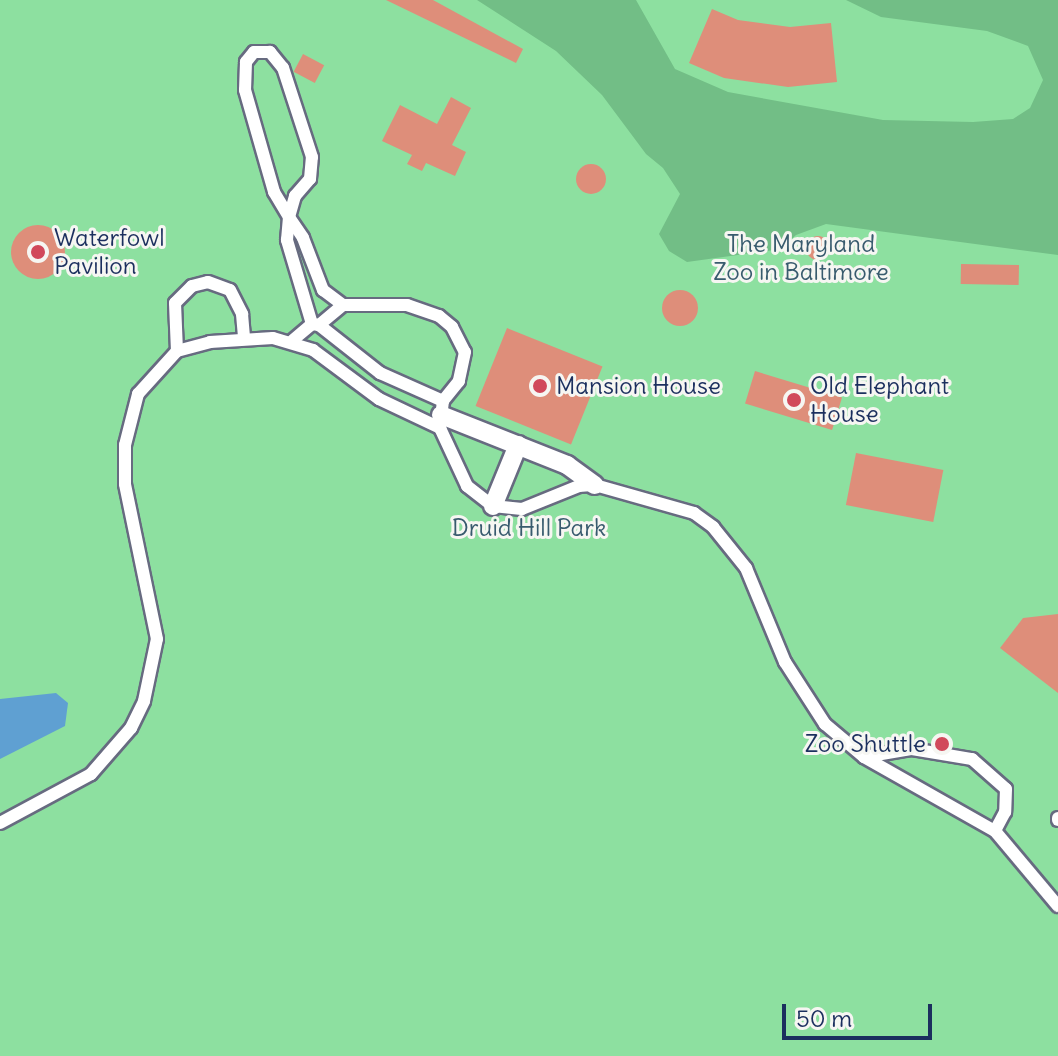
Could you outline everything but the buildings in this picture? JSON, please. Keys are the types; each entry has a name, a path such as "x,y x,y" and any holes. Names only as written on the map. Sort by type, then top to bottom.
{"street":[{"path":"441,415 567,465 595,485"},
{"path":"493,506 518,445"}],"lane":[{"path":"343,305 323,290 289,217 274,192 245,90 246,62 261,51 277,57 283,68 312,157 310,179 295,196 289,217 287,240 315,324 441,415 467,486 493,506 522,509 579,486 595,485 669,502 713,527 746,568 785,662 810,707 864,757 995,831 1058,906"},
{"path":"177,351 175,303 192,286 208,282 230,290 242,314 244,338"},
{"path":"293,340 343,305 407,305 452,327 465,352 466,366 441,415"},
{"path":"0,823 91,774 131,728 144,701 157,639 132,526 125,445 138,394 177,351 244,338 293,340 379,399 441,415"},
{"path":"864,757 912,749 972,759 1006,789 1005,812 995,831"}],"green space":[{"name":"Druid Hill Park","path":"0,0 1058,0 1058,1056 0,1056"},
{"path":"477,0 636,0 675,69 728,92 883,120 973,122 1013,119 1030,108 1043,80 1028,46 987,31 881,17 846,0 1058,0 1058,255 826,224 796,235 781,249 687,262 669,251 659,234 680,194 663,168 646,154 602,95 556,51"}],"water":[{"path":"56,693 68,703 65,726 0,759 0,699"}],"place":[{"name":"Waterfowl Pavilion","path":"38,252"},
{"name":"Mansion House","path":"540,386"},
{"name":"Old Elephant House","path":"794,400"},
{"name":"Zoo Shuttle","path":"942,744"}],"park label":[{"name":"The Maryland Zoo in Baltimore","path":"801,258"}]}
